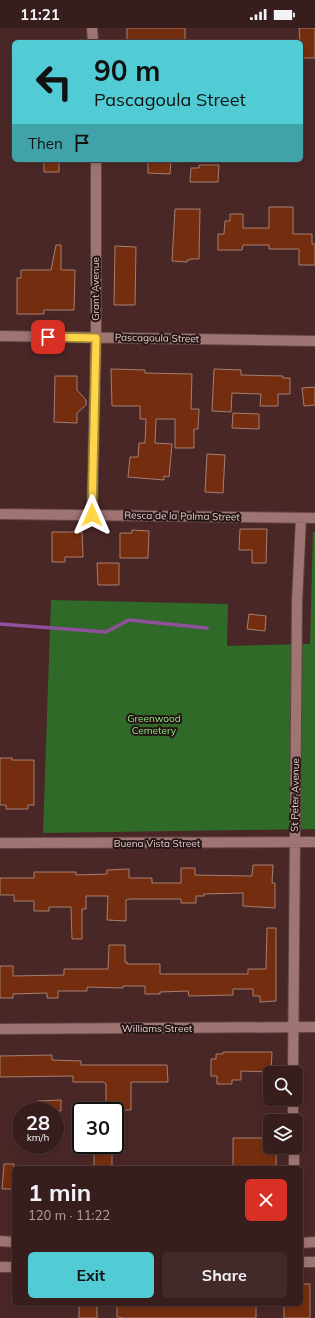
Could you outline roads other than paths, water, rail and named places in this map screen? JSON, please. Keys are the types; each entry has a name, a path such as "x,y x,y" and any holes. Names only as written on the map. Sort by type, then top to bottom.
{"street":[{"path":"92,28 93,40"},
{"name":"Grant Avenue","path":"92,515 96,338 96,162"},
{"name":"Pascagoula Street","path":"0,336 315,341"},
{"name":"Resca de la Palma Street","path":"0,514 315,518"},
{"name":"St Peter Avenue","path":"293,1066 297,602 301,518"},
{"name":"Buena Vista Street","path":"0,843 315,842"},
{"name":"Williams Street","path":"0,1029 315,1027"},
{"path":"294,1154 294,1166"},
{"path":"0,1242 12,1242"},
{"path":"303,1242 315,1242"},
{"path":"303,1262 315,1262"},
{"path":"0,1267 12,1267"}],"waterway":[{"path":"0,624 106,632 129,620 207,628"}],"park label":[{"name":"Greenwood Cemetery","path":"154,724"}]}
